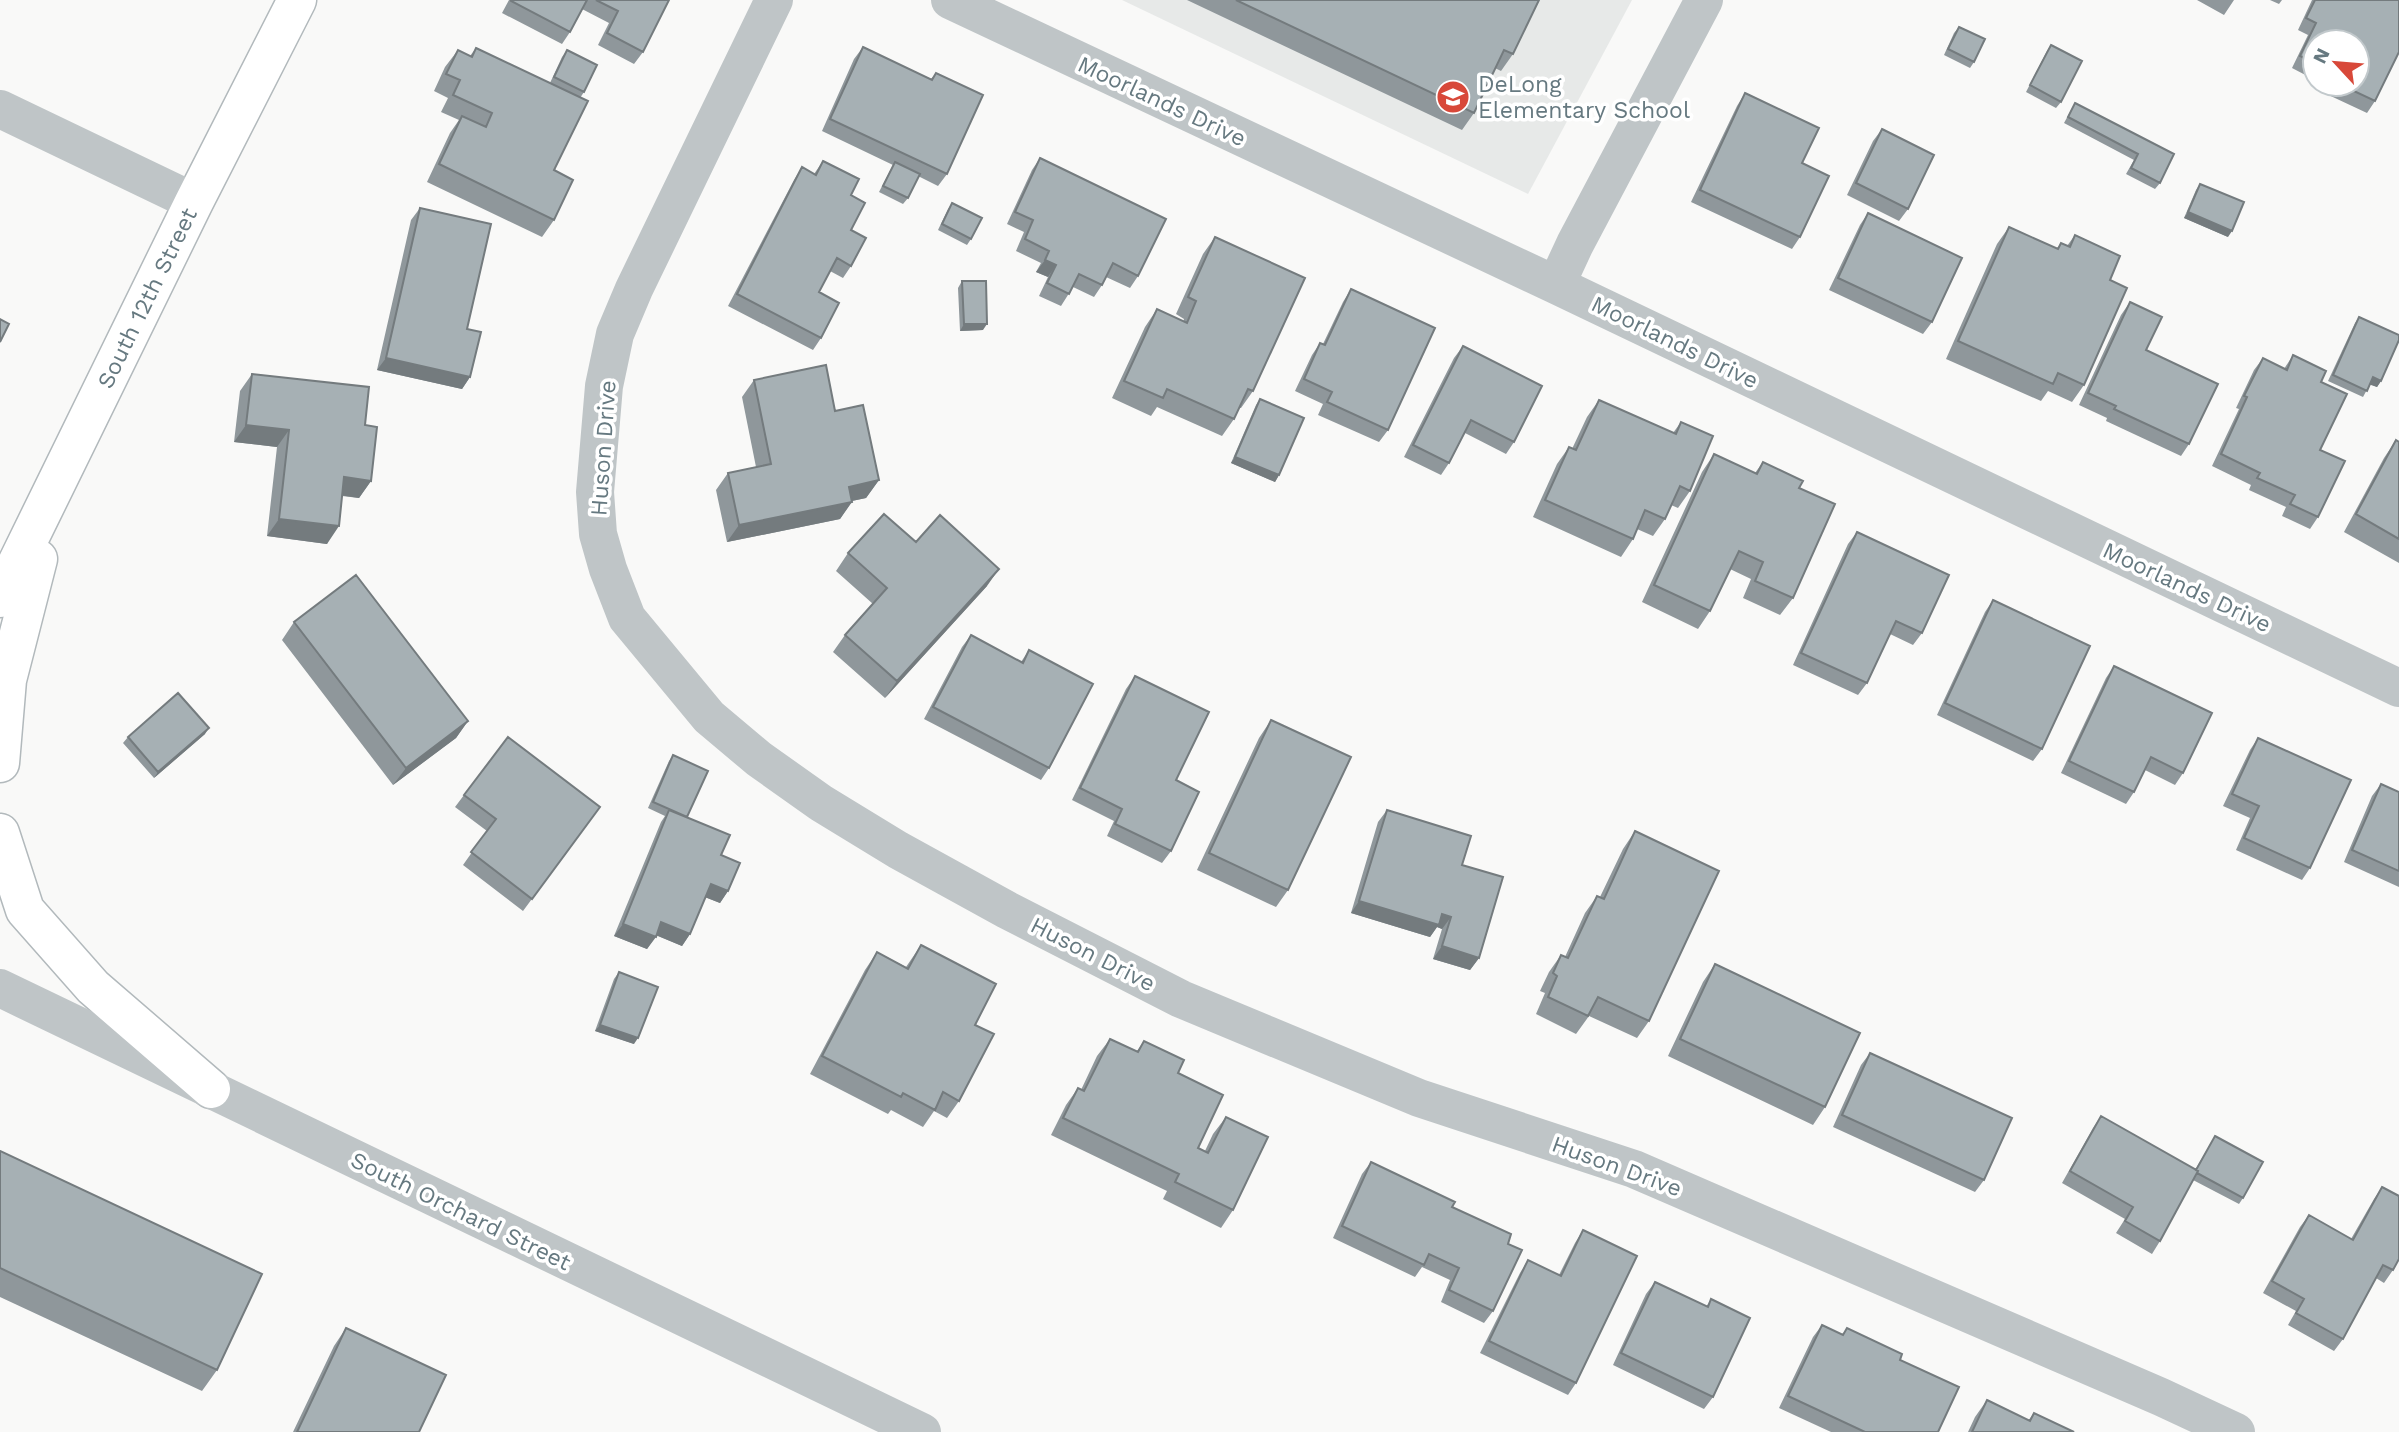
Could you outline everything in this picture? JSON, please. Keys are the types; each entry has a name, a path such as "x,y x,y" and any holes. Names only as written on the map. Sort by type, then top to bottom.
{"main road":[{"name":"South 12th Street","path":"0,598 194,202 297,0"},
{"path":"0,763 7,680 55,489"},
{"path":"0,833 25,909 93,988 211,1089"}],"street":[{"name":"Huson Drive","path":"774,0 634,289 615,334 604,386 596,492 598,534 608,569 627,618 709,717 758,759 821,803 898,850 1181,999 1419,1098 1634,1169 2236,1432"},
{"name":"Moorlands Drive","path":"950,0 1556,285 2399,688"},
{"path":"1556,285 1704,0"},
{"path":"0,109 194,202"},
{"name":"South Orchard Street","path":"0,988 922,1432"}],"shaded area":[{"name":"DeLong Elementary School","path":"1122,0 1632,0 1528,194"}],"building":[{"path":"511,0 587,0 570,32"},
{"path":"596,0 669,0 643,52 607,33 618,11"},
{"path":"1236,0 1539,0 1513,54 1504,50 1474,113"},
{"path":"2315,0 2399,0 2399,52 2375,101 2369,98 2371,98 2371,28 2314,28 2316,23 2306,18"},
{"path":"1959,27 1985,39 1974,62 1948,49"},
{"path":"2051,45 2082,61 2061,102 2030,85"},
{"path":"863,47 932,80 936,73 983,95 947,174 830,119"},
{"path":"476,48 588,101 554,170 573,180 554,220 439,164 462,116 486,127 492,113 453,95 460,80 446,74 458,50 472,57"},
{"path":"567,50 597,65 584,92 554,77"},
{"path":"1745,93 1819,128 1802,163 1829,176 1800,237 1700,190"},
{"path":"2075,103 2174,154 2160,183 2131,168 2138,154 2068,117"},
{"path":"1882,129 1934,155 1908,209 1856,183"},
{"path":"1040,158 1166,219 1138,276 1113,263 1102,285 1079,274 1069,294 1047,283 1056,265 1045,260 1049,251 1025,239 1033,220 1015,212"},
{"path":"823,161 859,179 851,195 865,203 851,230 866,238 851,266 837,258 819,292 839,303 821,338 737,294 802,167 816,175"},
{"path":"895,162 920,174 908,198 883,186"},
{"path":"2200,184 2244,202 2232,231 2188,212"},
{"path":"952,203 982,218 971,239 942,224"},
{"path":"420,208 491,224 467,329 481,332 470,377 386,358"},
{"path":"1868,213 1962,258 1932,322 1838,278"},
{"path":"2009,227 2058,249 2061,243 2070,247 2075,235 2120,256 2110,280 2127,288 2084,385 2058,373 2053,384 1958,341"},
{"path":"1215,237 1305,278 1253,391 1248,389 1234,419 1167,389 1163,398 1124,381 1157,309 1187,323 1196,301 1188,297"},
{"path":"962,281 986,281 987,324 964,324"},
{"path":"1351,289 1435,328 1388,430 1327,402 1332,392 1304,379 1320,343 1325,345"},
{"path":"2130,302 2162,317 2146,350 2218,384 2189,444 2114,409 2116,406 2088,393"},
{"path":"2359,317 2399,335 2381,381 2373,377 2367,391 2333,375"},
{"path":"0,319 9,324 0,342"},
{"path":"1463,346 1542,386 1514,442 1471,420 1449,463 1413,445"},
{"path":"2293,355 2326,371 2321,382 2347,394 2320,450 2345,461 2318,517 2290,504 2295,495 2257,478 2260,473 2221,454 2247,397 2244,396 2263,358 2287,370"},
{"path":"826,365 835,411 863,405 879,480 849,487 852,502 739,525 728,473 771,464 754,380"},
{"path":"252,374 369,387 365,425 377,427 371,481 344,477 339,526 279,519 289,430 246,425"},
{"path":"1260,399 1304,418 1279,475 1235,457"},
{"path":"1599,400 1676,434 1681,422 1713,436 1690,491 1680,486 1665,519 1645,510 1633,539 1545,500 1569,447 1576,450"},
{"path":"2396,440 2399,442 2399,539 2356,514"},
{"path":"1714,454 1757,474 1763,462 1803,481 1799,488 1835,504 1793,598 1755,581 1763,562 1739,551 1710,611 1654,585"},
{"path":"884,514 916,542 940,515 999,569 897,681 845,635 887,588 848,553"},
{"path":"1857,532 1949,575 1922,633 1896,621 1867,683 1801,653"},
{"path":"356,575 468,721 406,768 294,622"},
{"path":"1993,600 2090,646 2042,749 1945,703"},
{"path":"971,635 1023,663 1029,650 1093,684 1049,768 933,707"},
{"path":"2114,666 2212,713 2183,773 2151,757 2134,792 2069,761"},
{"path":"1135,676 1209,712 1176,780 1199,792 1171,851 1115,824 1122,809 1080,788"},
{"path":"178,693 209,728 158,772 128,737"},
{"path":"1271,720 1351,757 1288,890 1209,853"},
{"path":"508,737 600,807 532,899 471,852 496,819 464,795"},
{"path":"2258,738 2351,780 2310,868 2244,838 2259,806 2232,794"},
{"path":"673,755 708,771 687,817 653,802"},
{"path":"2381,784 2399,792 2399,871 2352,850"},
{"path":"669,810 730,835 721,855 740,863 728,891 711,884 690,934 661,922 656,937 623,924"},
{"path":"1387,810 1471,836 1462,865 1503,877 1479,958 1442,946 1451,917 1442,914 1439,925 1359,901"},
{"path":"1635,831 1719,871 1649,1021 1598,997 1588,1016 1548,997 1557,976 1553,973 1561,955 1568,958 1597,896 1604,899"},
{"path":"921,945 996,984 975,1025 994,1034 959,1101 943,1092 935,1110 903,1093 901,1097 822,1056 877,952 908,969"},
{"path":"1715,964 1860,1033 1825,1107 1680,1039"},
{"path":"619,972 658,987 638,1038 600,1025"},
{"path":"1110,1039 1138,1052 1144,1041 1184,1060 1178,1073 1223,1095 1198,1148 1208,1153 1226,1117 1268,1137 1233,1210 1175,1182 1179,1174 1063,1118 1078,1088 1084,1091"},
{"path":"1870,1053 2012,1118 1984,1180 1842,1115"},
{"path":"2101,1116 2198,1171 2160,1241 2125,1221 2133,1207 2070,1171"},
{"path":"2215,1136 2263,1162 2243,1198 2197,1173 2196,1170"},
{"path":"0,1151 262,1274 217,1370 0,1268"},
{"path":"1371,1162 1455,1202 1452,1207 1511,1234 1508,1244 1522,1250 1493,1311 1449,1290 1459,1268 1429,1254 1424,1265 1342,1226"},
{"path":"2382,1187 2399,1196 2399,1259 2393,1270 2383,1265 2343,1339 2296,1313 2304,1299 2272,1281 2309,1215 2353,1240"},
{"path":"1583,1230 1637,1256 1576,1383 1489,1341 1528,1260 1561,1276"},
{"path":"1655,1282 1708,1307 1711,1299 1750,1318 1713,1397 1621,1353"},
{"path":"1822,1325 1843,1335 1847,1328 1902,1354 1900,1360 1959,1387 1938,1432 1865,1432 1788,1396"},
{"path":"346,1328 446,1375 419,1432 297,1432"},
{"path":"1987,1400 2030,1421 2034,1413 2074,1432 1972,1432"}],"place":[{"name":"DeLong Elementary School","path":"1453,97"}]}
